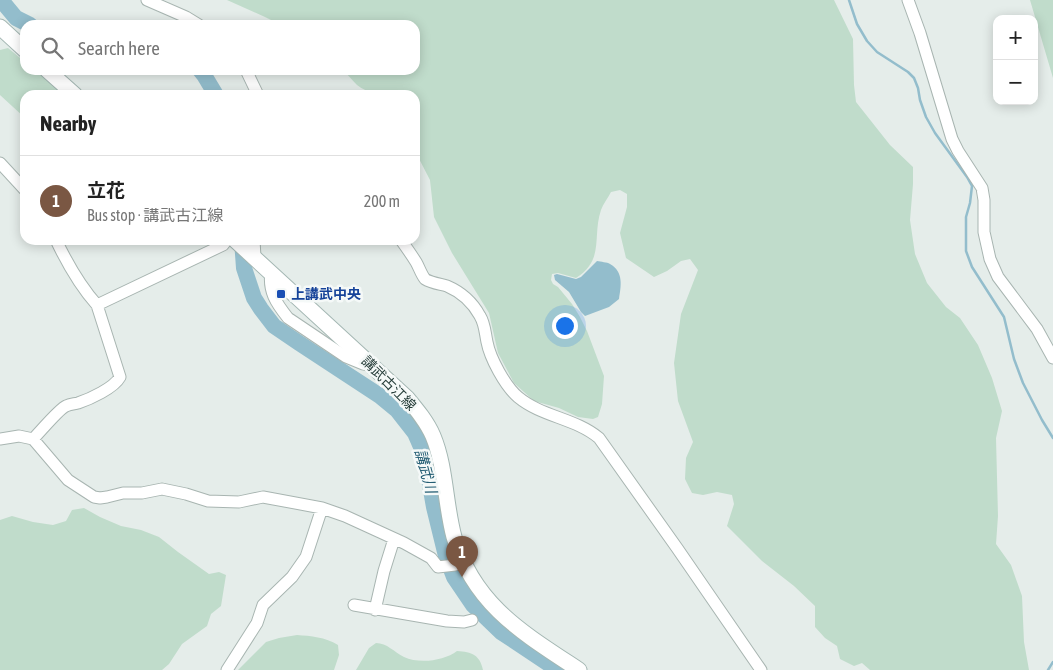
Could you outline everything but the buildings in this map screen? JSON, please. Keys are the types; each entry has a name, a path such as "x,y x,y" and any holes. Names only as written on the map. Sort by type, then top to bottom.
{"main road":[{"path":"0,27 20,45"},
{"path":"53,75 69,90"},
{"name":"講武古江線","path":"253,246 271,272 407,398 420,414 432,435 440,457 459,563 478,588 495,608 520,631 579,670"}],"street":[{"path":"147,0 191,20"},
{"path":"908,0 952,139 982,188 984,232 990,259 998,277 1037,329 1053,358"},
{"path":"248,75 256,90"},
{"path":"0,163 20,185"},
{"path":"33,439 66,406 80,403 95,396 113,386 120,377 97,305 76,276 58,245"},
{"path":"97,305 223,245"},
{"path":"404,245 425,278 448,287 469,300 481,317 487,343 497,368 507,386 518,397 531,406 589,430 599,438 761,670"},
{"path":"271,272 269,283 272,292 288,318 346,356 363,364 372,365"},
{"path":"0,439 19,436 33,439 68,480 94,497 100,498 123,493 142,493 162,489 208,500 239,502 263,497 322,508 344,516 431,558 438,567 459,563"},
{"path":"228,670 257,623 263,605 292,577 306,557 322,508"},
{"path":"375,610 394,539"},
{"path":"354,605 447,621 464,622 472,620"}],"green space":[{"path":"227,0 834,0 853,39 856,102 890,145 913,167 910,220 915,254 927,283 946,307 960,318 978,345 992,378 1002,411 996,438 998,516 996,544 1011,565 1022,596 1024,642 1029,670 870,670 862,663 854,666 840,659 837,646 825,638 815,627 815,606 794,586 762,561 727,526 734,504 732,495 717,492 703,495 692,493 685,479 686,458 693,442 678,401 674,363 681,314 698,270 690,259 681,261 654,277 626,258 620,233 627,207 627,194 620,190 611,192 603,205 594,255 585,271 576,278 558,273 552,274 551,280 572,304 580,317 604,376 602,404 598,417 593,419 578,417 559,408 534,401 514,383 498,353 489,313 452,253 434,217 430,180 420,161 420,90 365,90 357,85 348,75 420,75 420,20 271,20"},
{"path":"1030,0 1053,0 1053,78 1038,27 1038,15 1034,15"},
{"path":"8,48 20,58 20,75 41,75 58,90 20,90 20,113 0,95 0,50"},
{"path":"84,508 121,526 141,530 159,537 209,574 219,572 226,575 221,606 211,614 207,626 182,644 169,664 162,670 0,670 0,520 12,516 53,525 66,521 72,510"},
{"path":"297,635 313,636 338,645 339,655 334,670 238,670 266,642"},
{"path":"376,643 387,646 404,657 424,661 445,657 457,651 467,652 474,655 480,661 483,670 356,670 369,648"}],"water":[{"path":"597,261 609,263 618,271 620,275 619,299 609,307 585,316 569,292 555,280 554,275 557,274 576,279 581,277"}],"waterway":[{"name":"講武川","path":"1,0 16,18 20,20"},
{"path":"849,0 857,24 867,41 877,52 914,78 926,117 972,186 966,217 966,251 972,267 1004,317 1014,359 1023,383 1053,438"},
{"name":"講武川","path":"204,75 213,90"},
{"name":"講武川","path":"242,245 244,268 254,298 274,326 380,396 397,410 415,433 425,456 434,507 446,556 454,577 473,605 501,632 558,670"},
{"path":"1048,670 1053,662"}],"place":[{"name":"上講武中央","path":"281,294"},
{"name":"立花","path":"462,577"}]}
